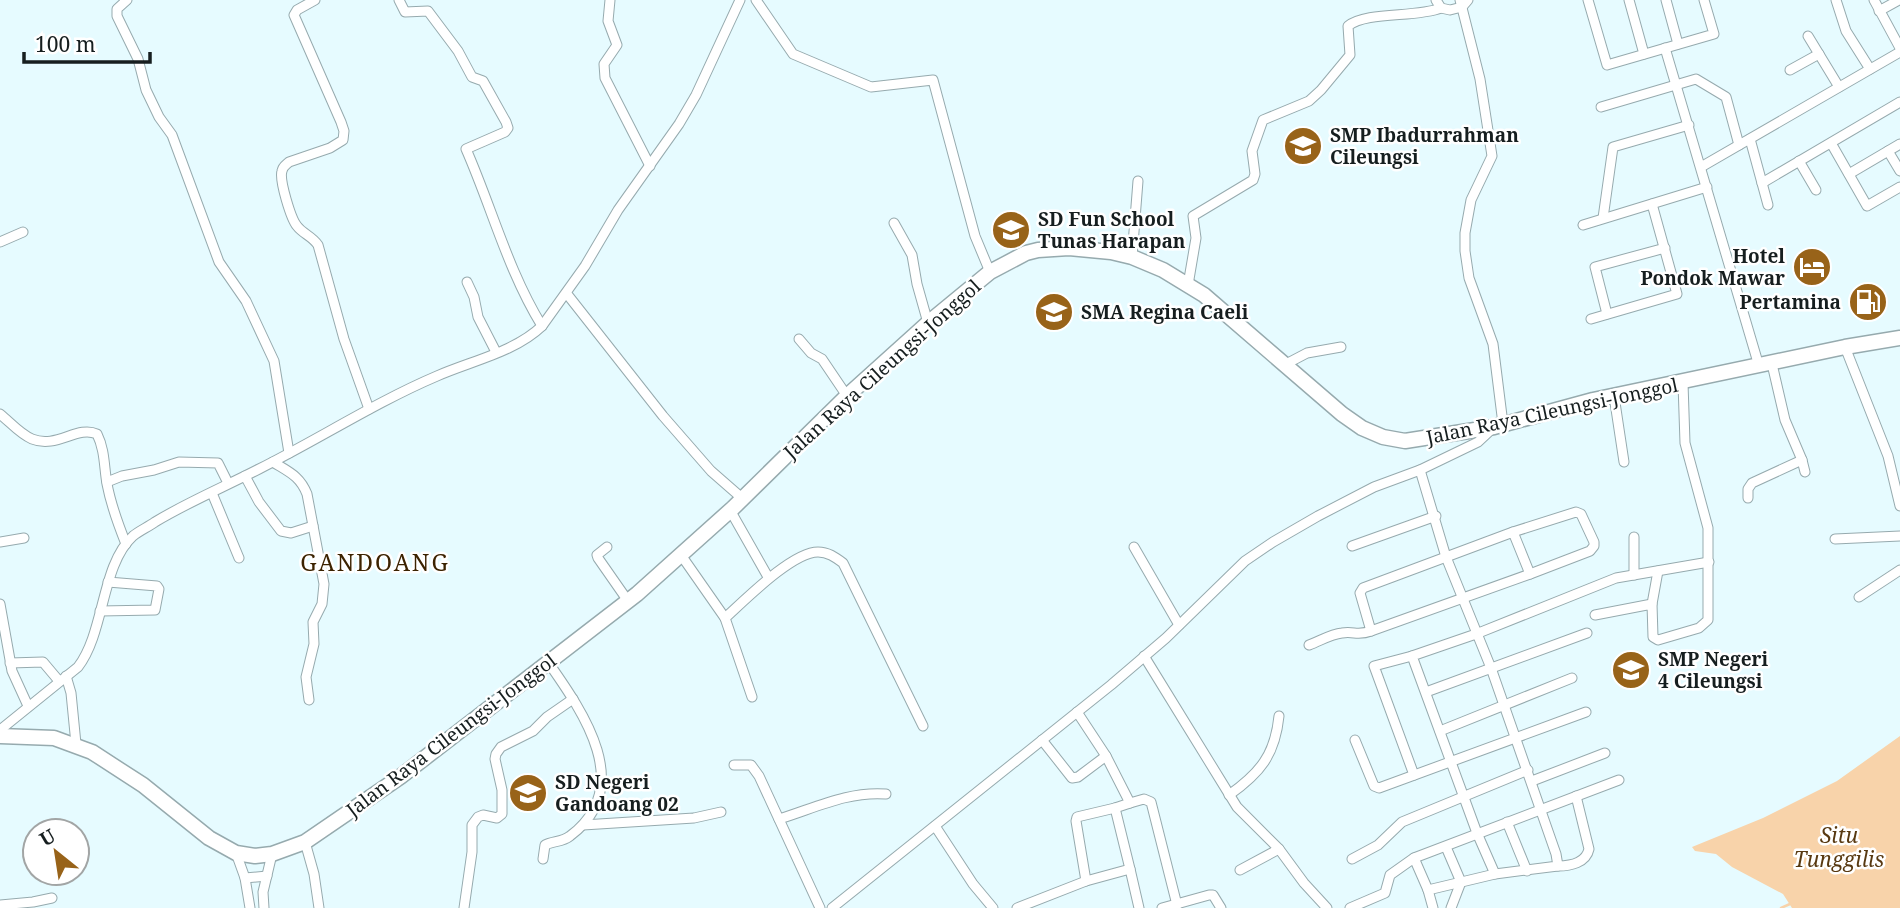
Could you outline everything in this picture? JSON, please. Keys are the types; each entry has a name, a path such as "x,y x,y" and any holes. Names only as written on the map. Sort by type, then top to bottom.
{"main road":[{"name":"Jalan Raya Cileungsi-Jonggol","path":"0,736 54,738 76,744 115,764 209,838 236,853 255,856 272,854 305,842 400,777 628,601 743,499 847,396 928,323 990,272 1038,250 1069,248 1132,257 1156,266 1205,295 1342,414 1362,428 1383,437 1405,441 1498,425 1614,396 1845,347 1900,338"}],"street":[{"path":"127,0 117,9 117,16 138,59 146,90 159,117 172,135 219,262 246,301 274,361 289,453"},
{"path":"315,0 297,10 294,15 341,122 344,136 343,140 330,148 289,162 281,174 291,218 299,229 318,245 347,348 369,409"},
{"path":"398,0 409,14 425,10 429,13 458,51 472,77 483,82 506,122 508,128 505,132 466,149 485,193 514,276 542,326"},
{"path":"610,0 608,21 617,45 604,64 605,78 650,166"},
{"path":"0,730 83,660 99,623 108,582 126,544 133,536 168,514 273,462 369,409 439,375 524,340 542,326 567,294 618,210 696,95 740,0"},
{"path":"756,0 793,54 871,87 933,80 975,236 990,272"},
{"path":"1588,0 1607,65 1714,34 1704,0"},
{"path":"1629,0 1644,54"},
{"path":"1666,0 1678,44"},
{"path":"1836,0 1846,31 1870,69"},
{"path":"1701,167 1900,50 1874,0"},
{"path":"1879,11 1899,0"},
{"path":"832,908 1077,712 1179,625 1228,576 1272,542 1374,488 1420,470 1478,442 1498,425 1493,344 1469,278 1465,251 1465,233 1471,200 1492,156 1487,113 1463,2 1450,10 1438,4 1427,13 1388,16 1354,22 1348,26 1350,55 1321,90 1309,101 1263,120 1252,151 1255,174 1253,180 1193,216 1196,238 1188,285"},
{"path":"1808,36 1839,87"},
{"path":"1665,48 1707,187 1805,472"},
{"path":"1790,70 1819,54"},
{"path":"1601,107 1696,79 1726,97 1739,145"},
{"path":"1762,183 1900,102"},
{"path":"1604,218 1614,147 1689,125"},
{"path":"1750,139 1768,205"},
{"path":"1830,143 1867,206 1900,187"},
{"path":"1849,174 1900,144"},
{"path":"1888,151 1900,171"},
{"path":"1799,161 1816,190"},
{"path":"1132,257 1138,181"},
{"path":"1583,225 1707,187"},
{"path":"1591,319 1678,294 1652,204"},
{"path":"894,223 912,255 928,323"},
{"path":"0,242 23,232"},
{"path":"1607,314 1594,267 1665,248"},
{"path":"467,282 474,297 478,317 496,352"},
{"path":"567,294 685,442 710,471 743,499"},
{"path":"799,340 811,353 822,359 847,396"},
{"path":"1286,364 1307,353 1341,347"},
{"path":"1845,347 1888,456 1900,506"},
{"path":"1658,571 1652,604 1655,639 1704,625 1708,620 1708,528 1685,443 1683,383"},
{"path":"1614,396 1624,462"},
{"path":"0,414 29,438 45,442 88,431 97,434 102,444 114,511 126,544"},
{"path":"1748,498 1748,489 1752,483 1802,460"},
{"path":"107,482 121,476 190,461 218,463 228,483"},
{"path":"273,462 298,476 303,484 324,571 322,604 313,622 314,644 306,677 309,700"},
{"path":"1420,470 1436,516 1446,557 1491,668 1532,781 1558,866"},
{"path":"245,476 259,502 281,530 291,533 313,526"},
{"path":"212,493 239,558"},
{"path":"730,510 768,577"},
{"path":"1309,645 1346,632 1362,635 1590,551 1594,542 1581,514 1576,512 1513,532 1363,588 1360,593 1371,631"},
{"path":"1352,546 1436,516"},
{"path":"1513,532 1530,574"},
{"path":"1835,539 1900,536"},
{"path":"1634,537 1634,575"},
{"path":"0,542 24,538"},
{"path":"607,547 600,551 598,558 628,601"},
{"path":"1134,547 1179,625"},
{"path":"725,618 768,577 815,552 835,557 842,563 923,726"},
{"path":"681,555 725,618 752,697"},
{"path":"1414,775 1374,666 1476,634 1616,578 1709,562"},
{"path":"1859,597 1900,570"},
{"path":"100,611 155,610 159,589 157,586 108,582"},
{"path":"0,604 12,671 28,706"},
{"path":"1595,615 1652,604"},
{"path":"1426,692 1587,633"},
{"path":"1144,656 1237,807 1279,849 1327,908"},
{"path":"1412,656 1477,833 1495,874"},
{"path":"10,663 43,662 62,679 71,693 76,744"},
{"path":"543,859 545,845 566,839 583,825 597,806 603,786 600,759 584,718 548,662"},
{"path":"1440,731 1572,678"},
{"path":"464,908 472,852 472,825 483,815 497,818 502,814 502,790 496,754 501,747 533,731 547,717 573,699"},
{"path":"1077,712 1106,756 1130,803"},
{"path":"1355,740 1374,786 1379,788 1586,712"},
{"path":"1229,794 1245,783 1266,762 1276,737 1279,716"},
{"path":"1042,740 1072,778 1078,777 1106,756"},
{"path":"1532,781 1605,752"},
{"path":"734,765 751,765 766,788 820,908"},
{"path":"1352,859 1378,845 1397,825 1528,771"},
{"path":"1350,908 1385,893 1390,875 1414,858 1619,780"},
{"path":"779,820 850,795 868,792 886,794"},
{"path":"1428,890 1495,874 1558,866 1585,859 1589,849 1576,796"},
{"path":"1086,881 1077,817 1144,799 1151,802 1177,905"},
{"path":"1115,808 1139,908"},
{"path":"583,825 694,818 721,812"},
{"path":"1507,822 1527,870"},
{"path":"935,826 973,884 993,908"},
{"path":"305,842 314,874 319,908"},
{"path":"1446,847 1461,882 1451,908"},
{"path":"1240,870 1279,849"},
{"path":"236,853 245,878 250,908"},
{"path":"264,908 263,892 272,854"},
{"path":"1414,858 1433,908"},
{"path":"1017,908 1086,881 1130,869"},
{"path":"245,878 267,876"},
{"path":"1162,908 1209,895 1213,895 1221,908"},
{"path":"0,905 52,898"}],"water":[{"name":"Situ Tunggilis","path":"1900,736 1900,908 1792,908 1783,894 1732,867 1716,854 1695,851 1692,847 1763,818 1837,781"}],"waterway":[{"path":"1781,908 1790,904"}],"place":[{"name":"SMP Ibadurrahman Cileungsi","path":"1303,146"},
{"name":"SD Fun School Tunas Harapan","path":"1011,230"},
{"name":"Hotel Pondok Mawar","path":"1812,267"},
{"name":"Pertamina","path":"1868,302"},
{"name":"SMA Regina Caeli","path":"1054,312"},
{"name":"SMP Negeri 4 Cileungsi","path":"1631,670"},
{"name":"SD Negeri Gandoang 02","path":"528,793"}],"district":[{"name":"GANDOANG","path":"375,562"}]}
